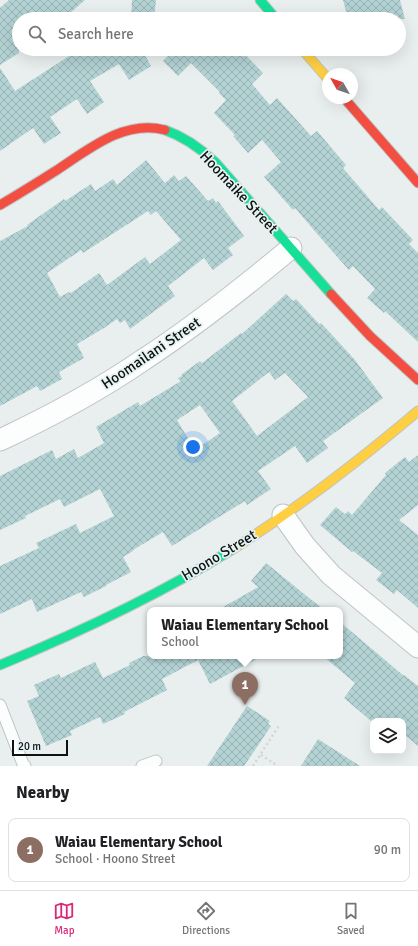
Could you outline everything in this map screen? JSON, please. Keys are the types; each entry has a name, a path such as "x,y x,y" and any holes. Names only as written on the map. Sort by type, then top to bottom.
{"street":[{"path":"260,0 270,12"},
{"path":"308,56 322,72"},
{"path":"349,104 418,183"},
{"name":"Hoomaike Street","path":"0,205 59,169 86,150 105,140 128,131 141,128 154,128 178,135 204,152 215,162 370,336 418,380"},
{"name":"Hoomailani Street","path":"0,440 33,424 91,392 142,361 207,316 291,248"},
{"name":"Hoono Street","path":"0,665 95,624 209,563 313,495 359,460 418,411"},
{"path":"283,515 305,546 331,575 418,647"}],"lane":[{"path":"0,705 25,766"},
{"path":"142,766 156,760"}],"path":[{"path":"253,766 280,724"},
{"path":"261,755 278,766"}],"building":[{"path":"9,0 85,0 71,12 12,12 12,56 14,56 0,65 0,8"},
{"path":"132,0 156,0 155,12 131,12"},
{"path":"343,0 400,0 403,12 346,12"},
{"path":"69,56 145,56 151,66 129,80 119,64 90,81 104,102 87,114 77,99 50,117 61,133 44,144 33,128 0,151 0,68 15,91"},
{"path":"168,56 247,56 263,73 252,84 270,105 277,98 311,136 317,131 346,165 343,168 379,210 382,207 413,240 409,244 418,253 418,342 385,311 384,313 367,298 375,289 353,266 349,270 295,208 293,210 264,177 281,162 262,140 248,153 233,136 235,135 214,113 226,100 219,93 220,92 191,63 178,76 163,61"},
{"path":"146,160 165,183 174,175 179,181 186,176 208,201 213,198 216,203 218,201 244,236 228,248 233,255 213,270 204,258 168,286 175,296 130,329 125,320 120,323 117,319 77,344 84,358 59,372 62,379 40,391 37,386 0,406 0,241 28,226 27,225 64,199 65,201 91,184 95,191 113,179 117,185","holes":["148,211 151,215 156,211 181,240 150,264 145,257 107,285 99,273 71,293 69,292 60,297 47,273 81,250 83,253"]},
{"path":"286,294 293,301 296,299 319,324 321,323 355,360 383,398 323,441 328,448 307,463 295,446 258,471 271,489 247,505 245,501 172,546 163,532 133,550 123,557 131,572 84,597 81,592 37,612 32,599 0,614 0,566 39,548 36,543 76,524 80,533 114,516 100,489 64,507 60,499 25,516 26,518 0,530 0,476 52,450 56,459 74,449 78,458 104,443 96,427 138,402 140,406 181,381 178,378 182,376 181,375 200,361 202,363 241,333 242,334","holes":["269,372 275,380 285,373 308,397 257,436 232,401","200,405 220,433 195,450 177,420"]},
{"path":"418,455 418,505 399,520 418,535 418,608 397,590 394,594 376,580 382,573 353,551 352,552 320,525 336,507 345,514 348,511 352,515 386,475 385,473 405,457 409,462"},
{"path":"266,563 320,607 223,607 258,587 251,581"},
{"path":"343,625 418,686 418,746 406,736 406,718 370,718 370,720 344,698 355,683 327,659 343,659"},
{"path":"143,656 147,656 147,659 256,659 210,684 198,660 162,679 167,690 124,712 125,714 103,724 100,717 70,731 72,735 46,746 27,701 39,696 34,685 59,674 61,678 95,662 103,678 130,665 129,663"},
{"path":"247,706 270,721 268,724 271,726 259,744 244,766 207,766"},
{"path":"318,739 360,766 301,766"}],"traffic: fast":[{"path":"260,0 270,12"},
{"path":"165,130 192,143 215,162 331,294"},
{"path":"0,665 119,612 177,582 233,549"}],"traffic: slow":[{"path":"308,56 322,72"},
{"path":"233,549 328,483 418,411"}],"traffic: jam":[{"path":"349,104 418,183"},
{"path":"0,205 108,138 122,132 136,129 150,128 165,130"},
{"path":"331,294 370,336 418,380"}],"place":[{"name":"Waiau Elementary School","path":"245,705"}]}
